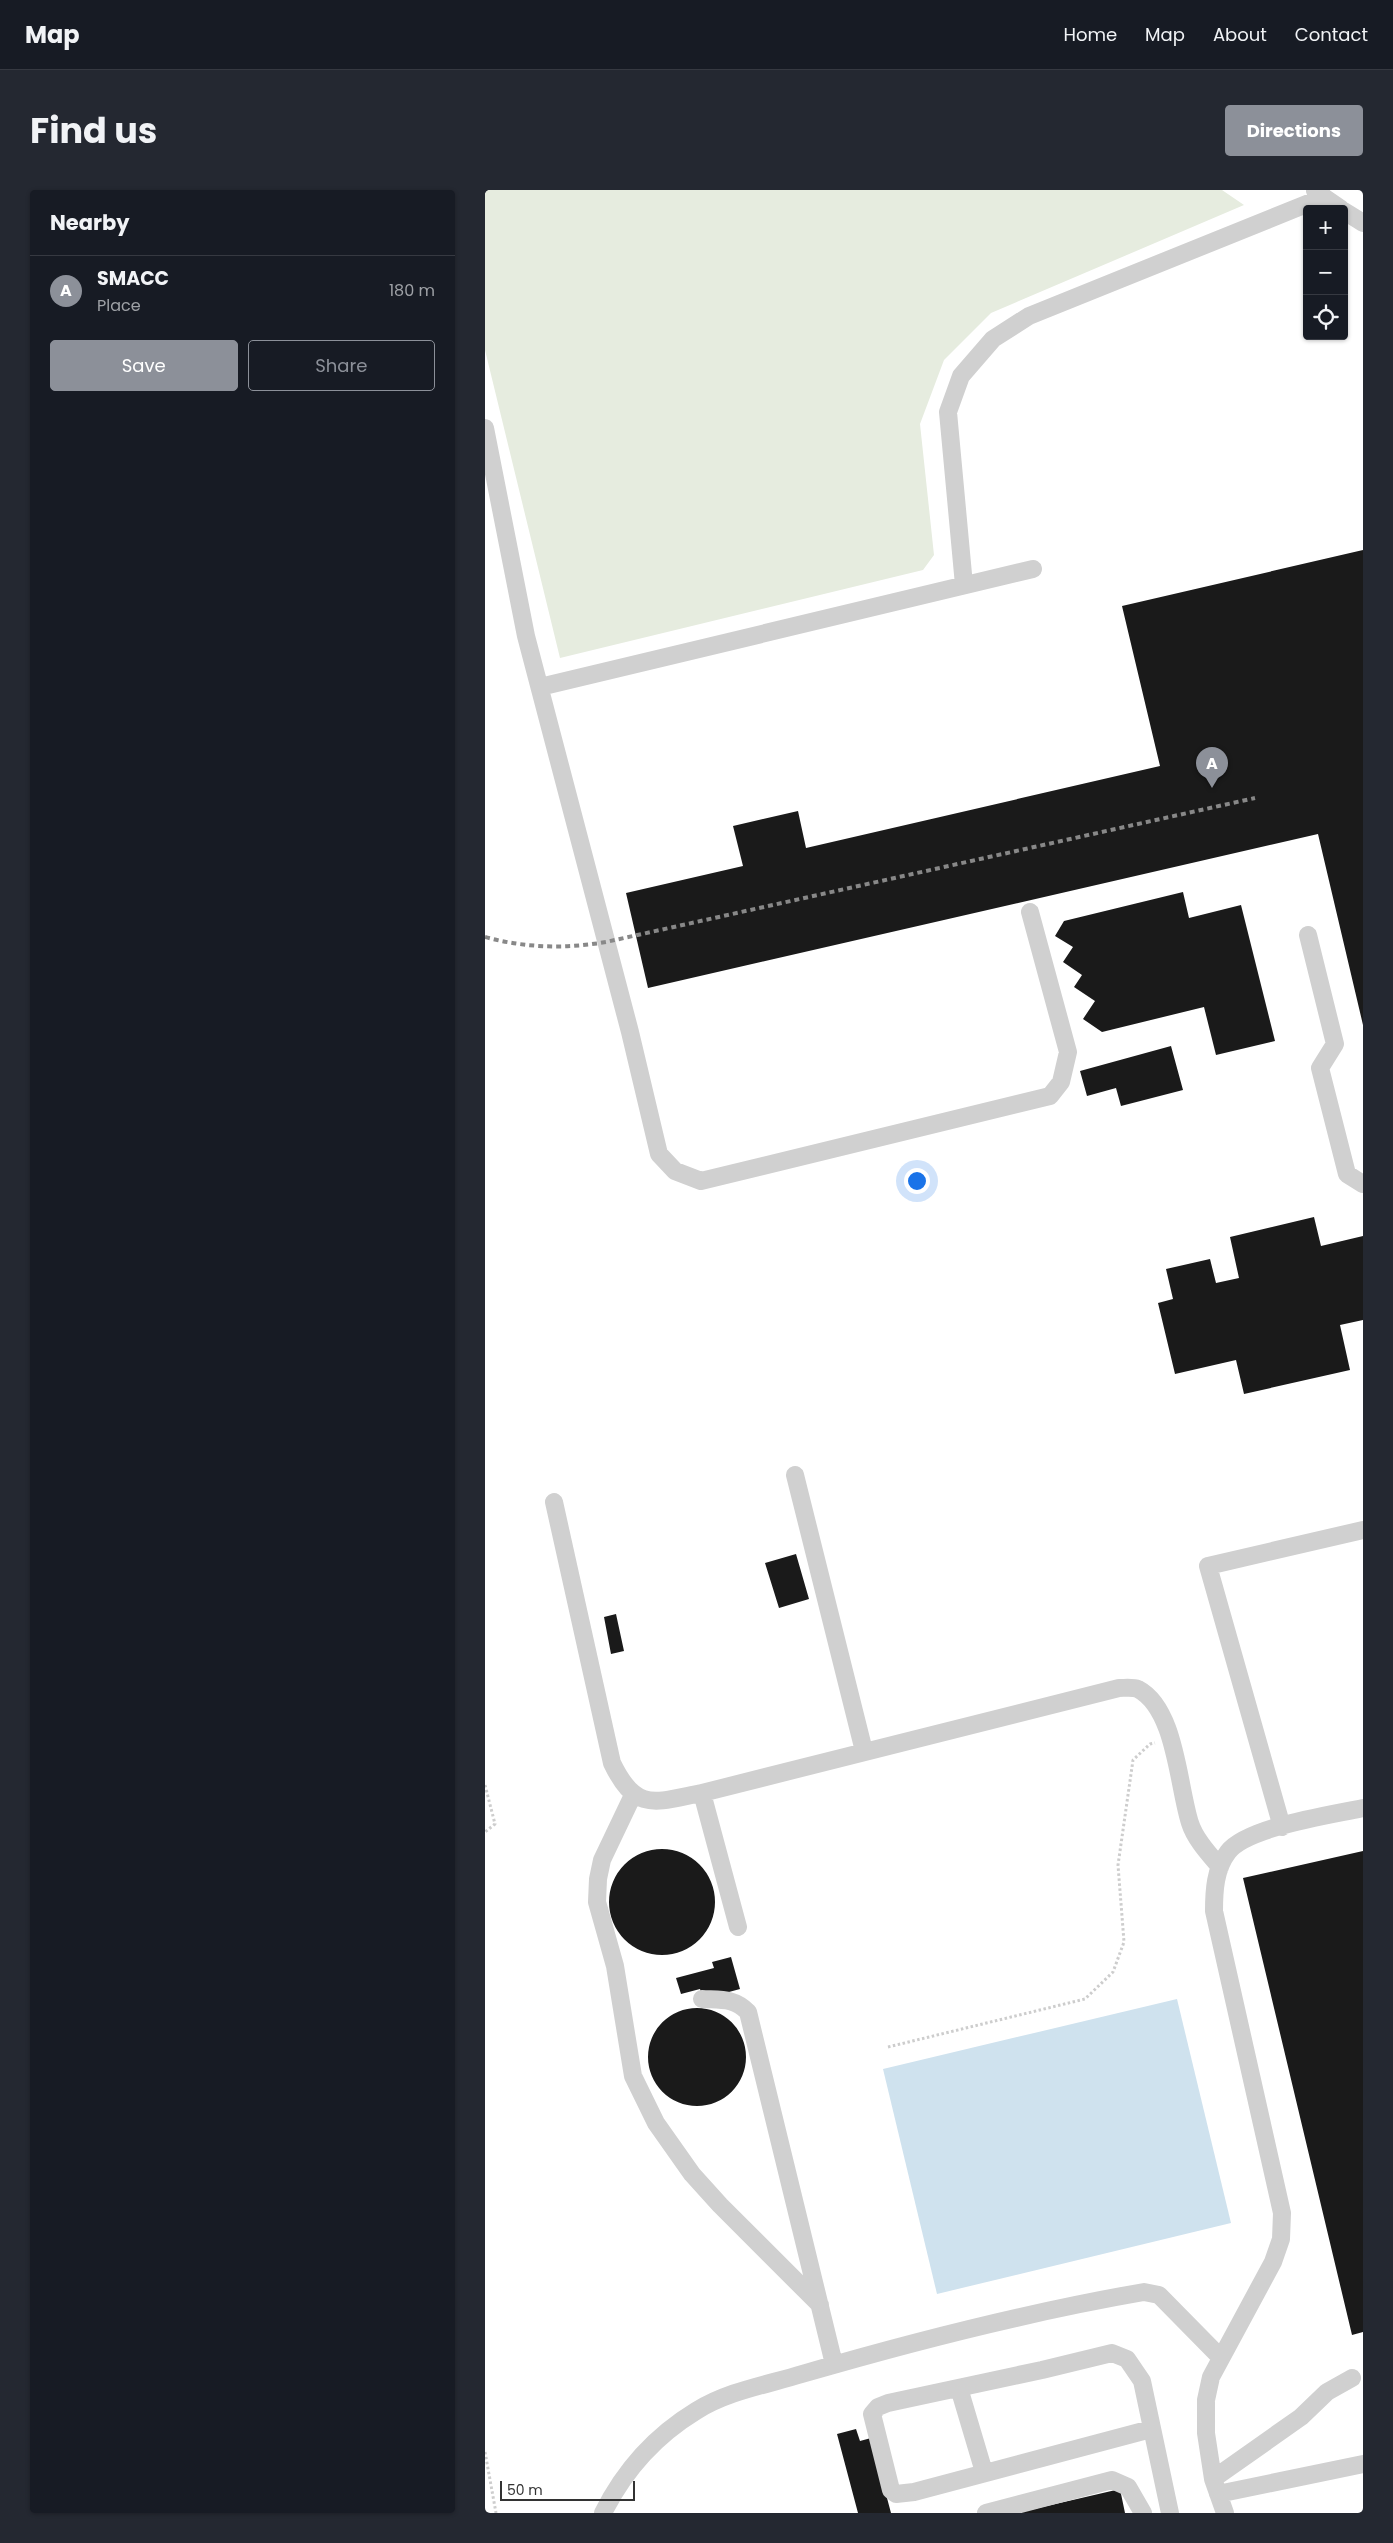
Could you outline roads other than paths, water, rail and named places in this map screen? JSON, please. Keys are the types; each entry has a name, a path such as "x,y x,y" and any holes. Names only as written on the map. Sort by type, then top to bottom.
{"lane":[{"path":"964,585 948,412 961,376 993,339 1029,316 1319,193 1336,205"},
{"path":"1348,213 1363,223"},
{"path":"485,428 526,636 630,1032 659,1154 675,1171 701,1181 1050,1096 1061,1082 1068,1052 1030,912"},
{"path":"540,687 1033,569"},
{"path":"1308,935 1335,1044 1320,1068 1347,1174 1363,1184"},
{"path":"795,1476 864,1751"},
{"path":"554,1502 612,1763 621,1780 633,1795 649,1801 660,1802 703,1793 1119,1688 1137,1688 1148,1696 1159,1709 1171,1741 1190,1824 1204,1849 1220,1867"},
{"path":"1282,1827 1208,1566 1363,1530"},
{"path":"703,1793 738,1927"},
{"path":"633,1795 603,1860 598,1879 597,1902 615,1966 633,2076 656,2123 692,2174 719,2205 820,2305"},
{"path":"1225,2513 1216,2486 1206,2433 1206,2400 1211,2377 1273,2262 1281,2239 1282,2213 1214,1911 1214,1889 1220,1867 1229,1851 1241,1840 1259,1832 1363,1808"},
{"path":"702,1999 725,2000 739,2004 748,2012 834,2364"},
{"path":"603,2513 614,2490 638,2460 666,2431 697,2410 754,2386 896,2346 1144,2292 1159,2295 1221,2358"},
{"path":"1151,2430 984,2472 914,2492 896,2494 891,2490 872,2414 877,2407 888,2403 1112,2352 1127,2359 1142,2381 1169,2513"},
{"path":"1216,2486 1301,2417 1327,2392 1352,2378"},
{"path":"959,2388 984,2472"},
{"path":"1216,2486 1363,2464"},
{"path":"986,2513 1112,2480 1128,2487 1143,2513"}],"water":[{"path":"1177,1999 1231,2223 937,2294 883,2069"}],"railway":[{"path":"485,937 500,941 545,946 576,946 606,942 1255,798"}],"place":[{"name":"SMACC","path":"1212,788"}]}
